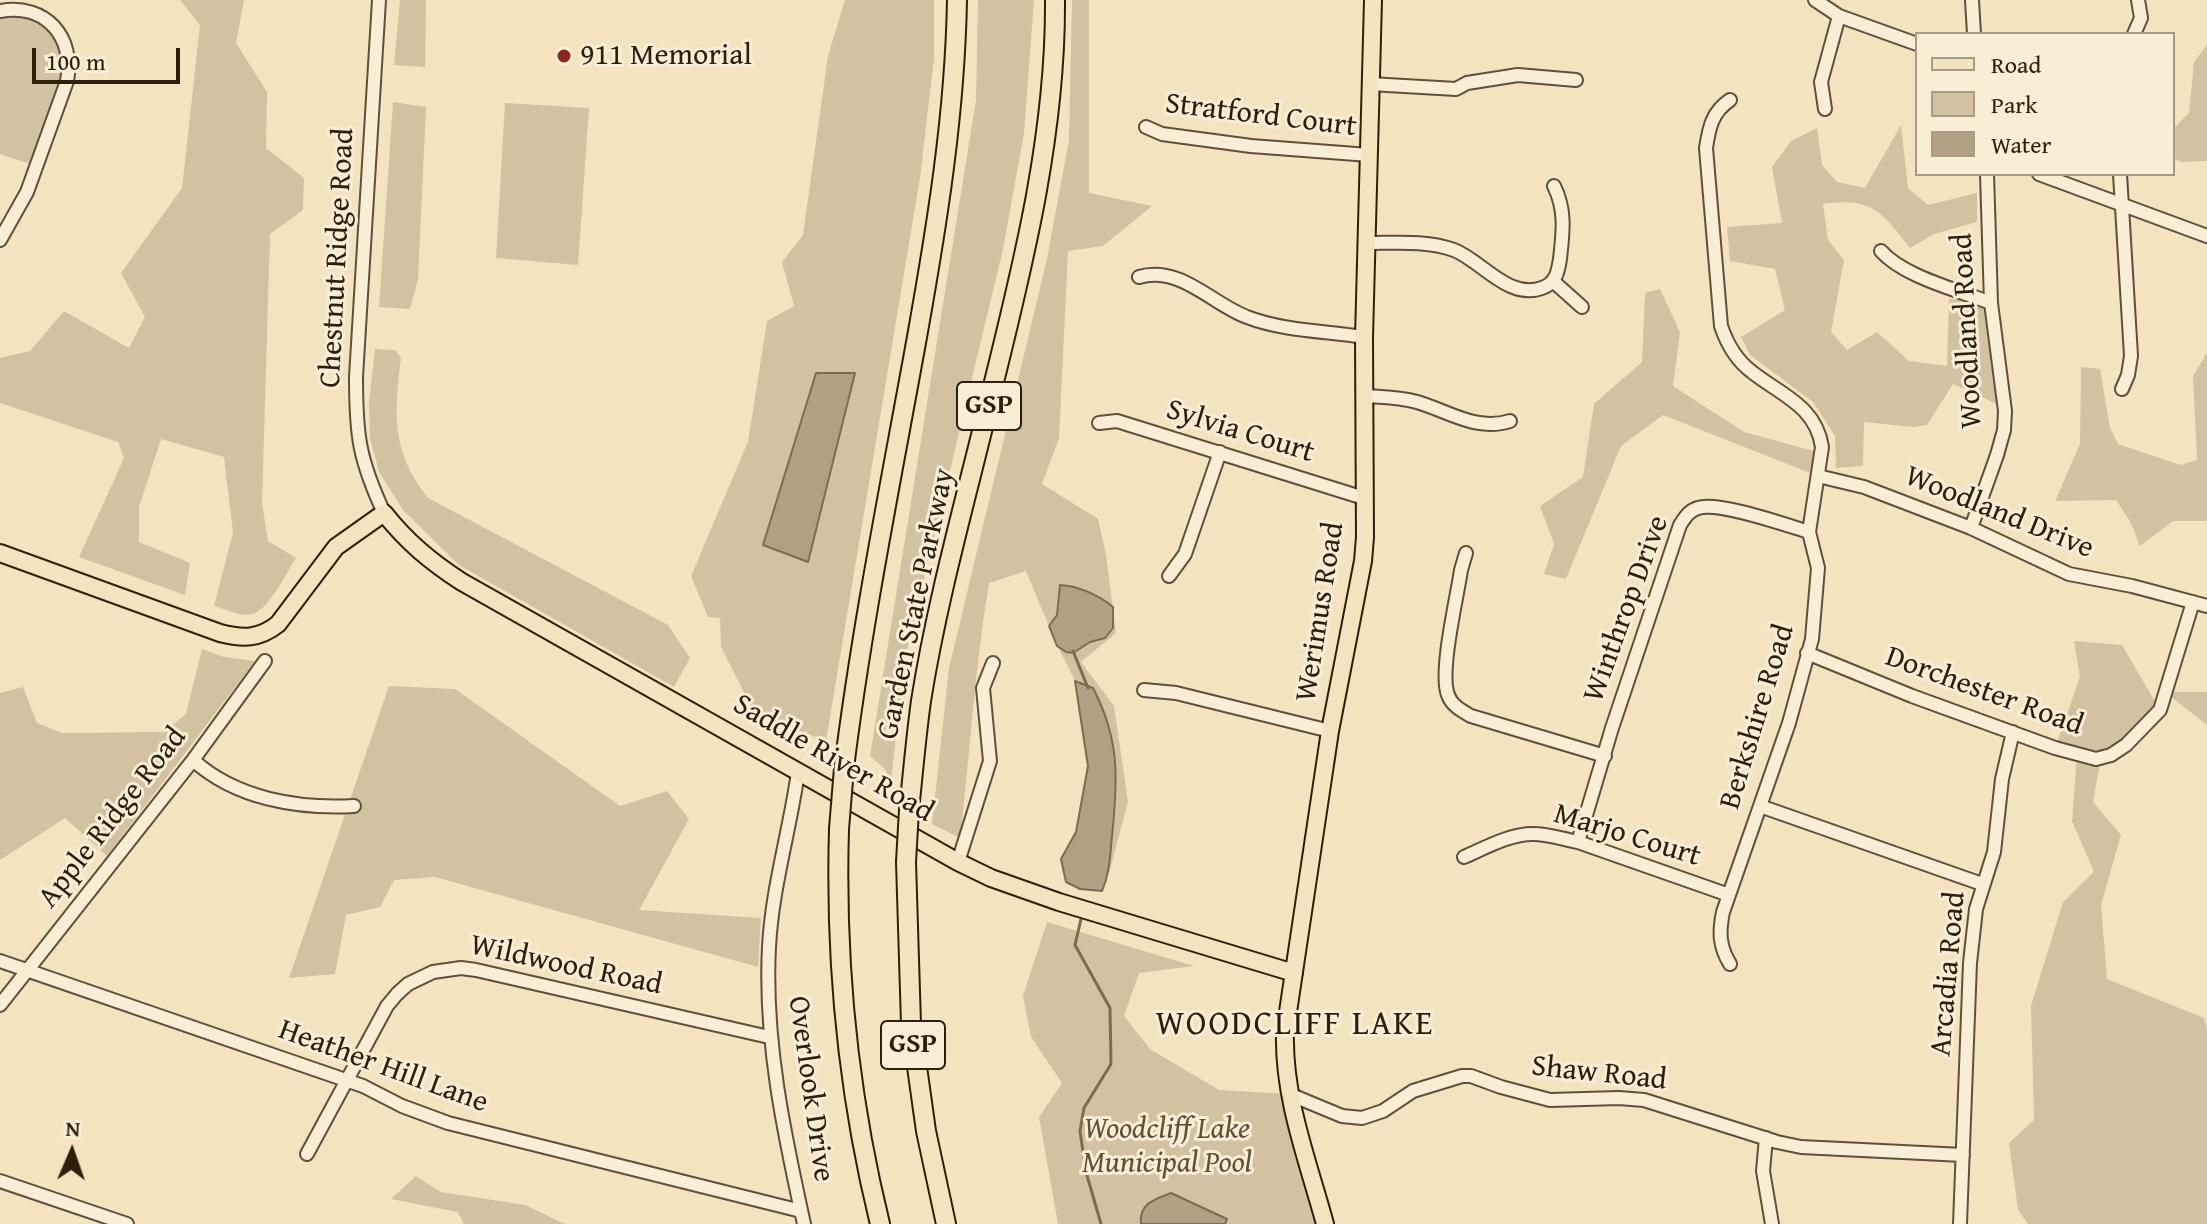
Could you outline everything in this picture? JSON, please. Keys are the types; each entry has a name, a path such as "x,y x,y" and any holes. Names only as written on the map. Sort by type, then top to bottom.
{"highway":[{"name":"Garden State Parkway","path":"880,1224 861,1140 845,1033 838,926 839,829 844,768 862,643 941,197 953,89 957,0"},
{"name":"Garden State Parkway","path":"946,1224 926,1131 911,1024 906,862 909,810 931,647 1040,174 1052,66 1055,0"}],"main road":[{"name":"Werimus Road","path":"1325,1224 1289,1094 1285,1032 1330,731 1363,561 1364,337 1373,0"},
{"path":"0,553 220,633 250,637 278,624 336,547 384,513"},
{"name":"Saddle River Road","path":"384,513 404,539 454,577 958,862 1046,898 1294,973"}],"street":[{"name":"Chestnut Ridge Road","path":"379,0 356,377 356,430 365,470 384,513"},
{"path":"1815,0 1839,16 1915,43"},
{"path":"1972,0 1974,32"},
{"path":"2135,32 2141,18 2138,0"},
{"path":"0,11 33,13 52,25 65,44 69,68 27,192 0,240"},
{"path":"1825,109 1821,82 1839,16"},
{"path":"1370,84 1456,89 1467,83 1518,75 1576,80"},
{"name":"Berkshire Road","path":"1730,100 1720,106 1709,126 1706,148 1721,326 1742,364 1811,416 1822,447 1809,532 1818,568 1812,639 1789,723 1720,929 1723,954 1730,964"},
{"name":"Stratford Court","path":"1146,127 1162,134 1251,146 1369,155"},
{"name":"Woodland Road","path":"1971,528 2004,430 2005,411 1991,303 1987,176"},
{"path":"2044,176 2207,236"},
{"path":"2120,176 2131,356 2122,389"},
{"path":"1554,186 1563,211 1563,230 1554,282"},
{"path":"1367,243 1424,244 1455,250 1519,289 1531,291 1554,282"},
{"path":"1881,251 1889,261 1905,270 1991,303"},
{"path":"1139,277 1150,274 1177,280 1198,288 1247,317 1364,337"},
{"path":"1554,282 1582,307"},
{"path":"1366,396 1416,402 1479,424 1497,425 1510,421"},
{"name":"Sylvia Court","path":"1099,423 1117,421 1364,498"},
{"path":"1169,576 1185,554 1220,452"},
{"name":"Woodland Drive","path":"1818,476 1864,487 1971,528 2069,574 2132,586 2207,606"},
{"name":"Winthrop Drive","path":"1578,842 1680,525 1687,515 1696,508 1720,507 1809,532"},
{"path":"1466,553 1445,675 1452,703 1471,716 1605,756"},
{"name":"Dorchester Road","path":"1807,653 1912,696 2055,748 2096,759 2111,755 2126,745 2160,710 2193,602"},
{"name":"Apple Ridge Road","path":"0,1005 193,760 265,661"},
{"path":"958,862 990,761 983,688 993,663"},
{"path":"1144,690 1176,693 1330,731"},
{"name":"Arcadia Road","path":"1960,1224 1970,963 1982,884 1994,852 2004,765 2013,732"},
{"path":"193,760 211,777 260,796 308,807 354,806"},
{"name":"Overlook Drive","path":"798,772 769,946 769,1037 802,1217"},
{"path":"1760,806 1982,884"},
{"name":"Marjo Court","path":"1464,857 1514,837 1532,834 1578,842 1729,895"},
{"name":"Heather Hill Lane","path":"0,961 363,1086 426,1116 802,1217"},
{"name":"Wildwood Road","path":"307,1154 387,1006 397,994 421,977 446,969 476,970 769,1037"},
{"name":"Shaw Road","path":"1289,1094 1342,1116 1362,1118 1383,1111 1413,1091 1471,1076 1550,1100 1619,1098 1655,1103 1766,1138 1828,1150 1963,1155"},
{"path":"1766,1138 1763,1171 1772,1224"},
{"path":"0,1181 127,1224"}],"green space":[{"path":"180,0 244,0 236,43 267,92 266,148 304,178 303,210 270,234 262,503 268,541 296,558 264,606 247,615 214,606 233,532 224,457 161,439 139,507 139,542 190,563 185,595 79,557 124,458 118,442 0,403 0,358 30,351 64,311 129,348 145,317 121,273 182,188 200,25"},
{"path":"400,0 426,0 425,67 394,65"},
{"path":"845,0 934,0 934,58 920,178 826,741 755,714 721,647 720,618 708,617 691,576 748,442 767,321 794,306 782,262 803,235 828,56"},
{"path":"978,0 1034,0 1024,133 1003,249 905,658 891,781 884,768 870,756 976,100"},
{"path":"1072,0 1089,0 1089,193 1152,206 1103,246 1068,251 1059,438 1042,484 1098,519 1106,555 1116,633 1081,662 1114,706 1128,802 1108,877 1116,781 1111,735 1093,688 1075,681 1026,571 989,583 960,838 932,824 949,668 1047,259 1069,140"},
{"path":"0,15 41,19 71,56 39,167 0,154"},
{"path":"2207,45 2207,161 2182,162 2175,159 2175,127 2189,113 2194,62"},
{"path":"393,102 426,107 418,279 410,309 379,307"},
{"path":"505,103 589,108 578,265 496,258"},
{"path":"1901,125 1908,188 1928,205 1977,193 1977,222 1934,234 1910,248 1883,216 1865,205 1840,202 1823,204 1828,240 1844,260 1831,332 1847,350 1877,332 1909,361 1947,366 1949,299 1985,302 1997,404 1953,384 1927,425 1913,427 1864,422 1863,466 1836,468 1835,436 1813,402 1750,355 1741,337 1785,310 1775,269 1730,261 1727,227 1782,223 1772,167 1791,141 1817,128 1822,165 1837,182 1865,188"},
{"path":"1660,289 1680,332 1673,386 1744,432 1821,453 1818,476 1663,415 1621,446 1566,579 1544,574 1554,544 1540,506 1583,477 1594,404 1642,362 1645,293"},
{"path":"375,349 395,350 401,358 397,415 401,448 407,465 428,498 668,625 690,658 674,687 459,565 403,510 379,472 370,437 369,402"},
{"path":"2207,353 2207,521 2173,521 2140,546 2131,523 2116,500 2055,501 2080,444 2081,367 2100,369 2110,428 2118,444 2181,465 2197,460 2193,376"},
{"path":"2074,641 2122,645 2160,710 2101,758 2093,802 2121,835 2101,905 2107,979 2204,1018 2207,1029 2207,1224 2028,1224 2018,1210 2009,1143 2034,1120 2031,1006 2063,902 2094,872 2072,821 2077,755 2055,748 2080,677"},
{"path":"202,649 224,657 255,661 107,856 65,818 0,860 0,693 23,687 37,723 62,733 164,732 186,714"},
{"path":"389,686 455,689 620,806 667,791 689,819 639,910 761,918 758,967 435,877 394,880 380,907 346,915 335,974 289,978"},
{"path":"2165,692 2207,692 2207,725"},
{"name":"Woodcliff Lake Municipal Pool","path":"1047,922 1194,966 1139,973 1124,1016 1150,1049 1219,1090 1289,1094 1325,1224 1058,1224 1039,1117 1062,1083 1031,1037 1023,996"},
{"path":"416,1176 441,1192 525,1205 565,1224 464,1224 458,1212 391,1199"}],"water":[{"path":"816,373 855,373 808,562 763,545"},
{"path":"1060,585 1088,592 1113,607 1113,628 1105,638 1090,642 1073,653 1057,646 1049,626 1057,615"},
{"path":"1075,681 1093,688 1108,725 1115,760 1110,857 1102,891 1080,889 1066,882 1061,859 1076,832 1088,766"},
{"path":"1171,1193 1227,1219 1225,1224 1141,1224 1145,1207"}],"waterway":[{"path":"1073,651 1088,688"},
{"path":"1081,919 1075,945 1110,1008 1111,1064 1084,1108 1080,1131 1086,1172 1101,1224"}],"place":[{"name":"911 Memorial","path":"564,56"}],"district":[{"name":"WOODCLIFF LAKE","path":"1295,1025"}]}
